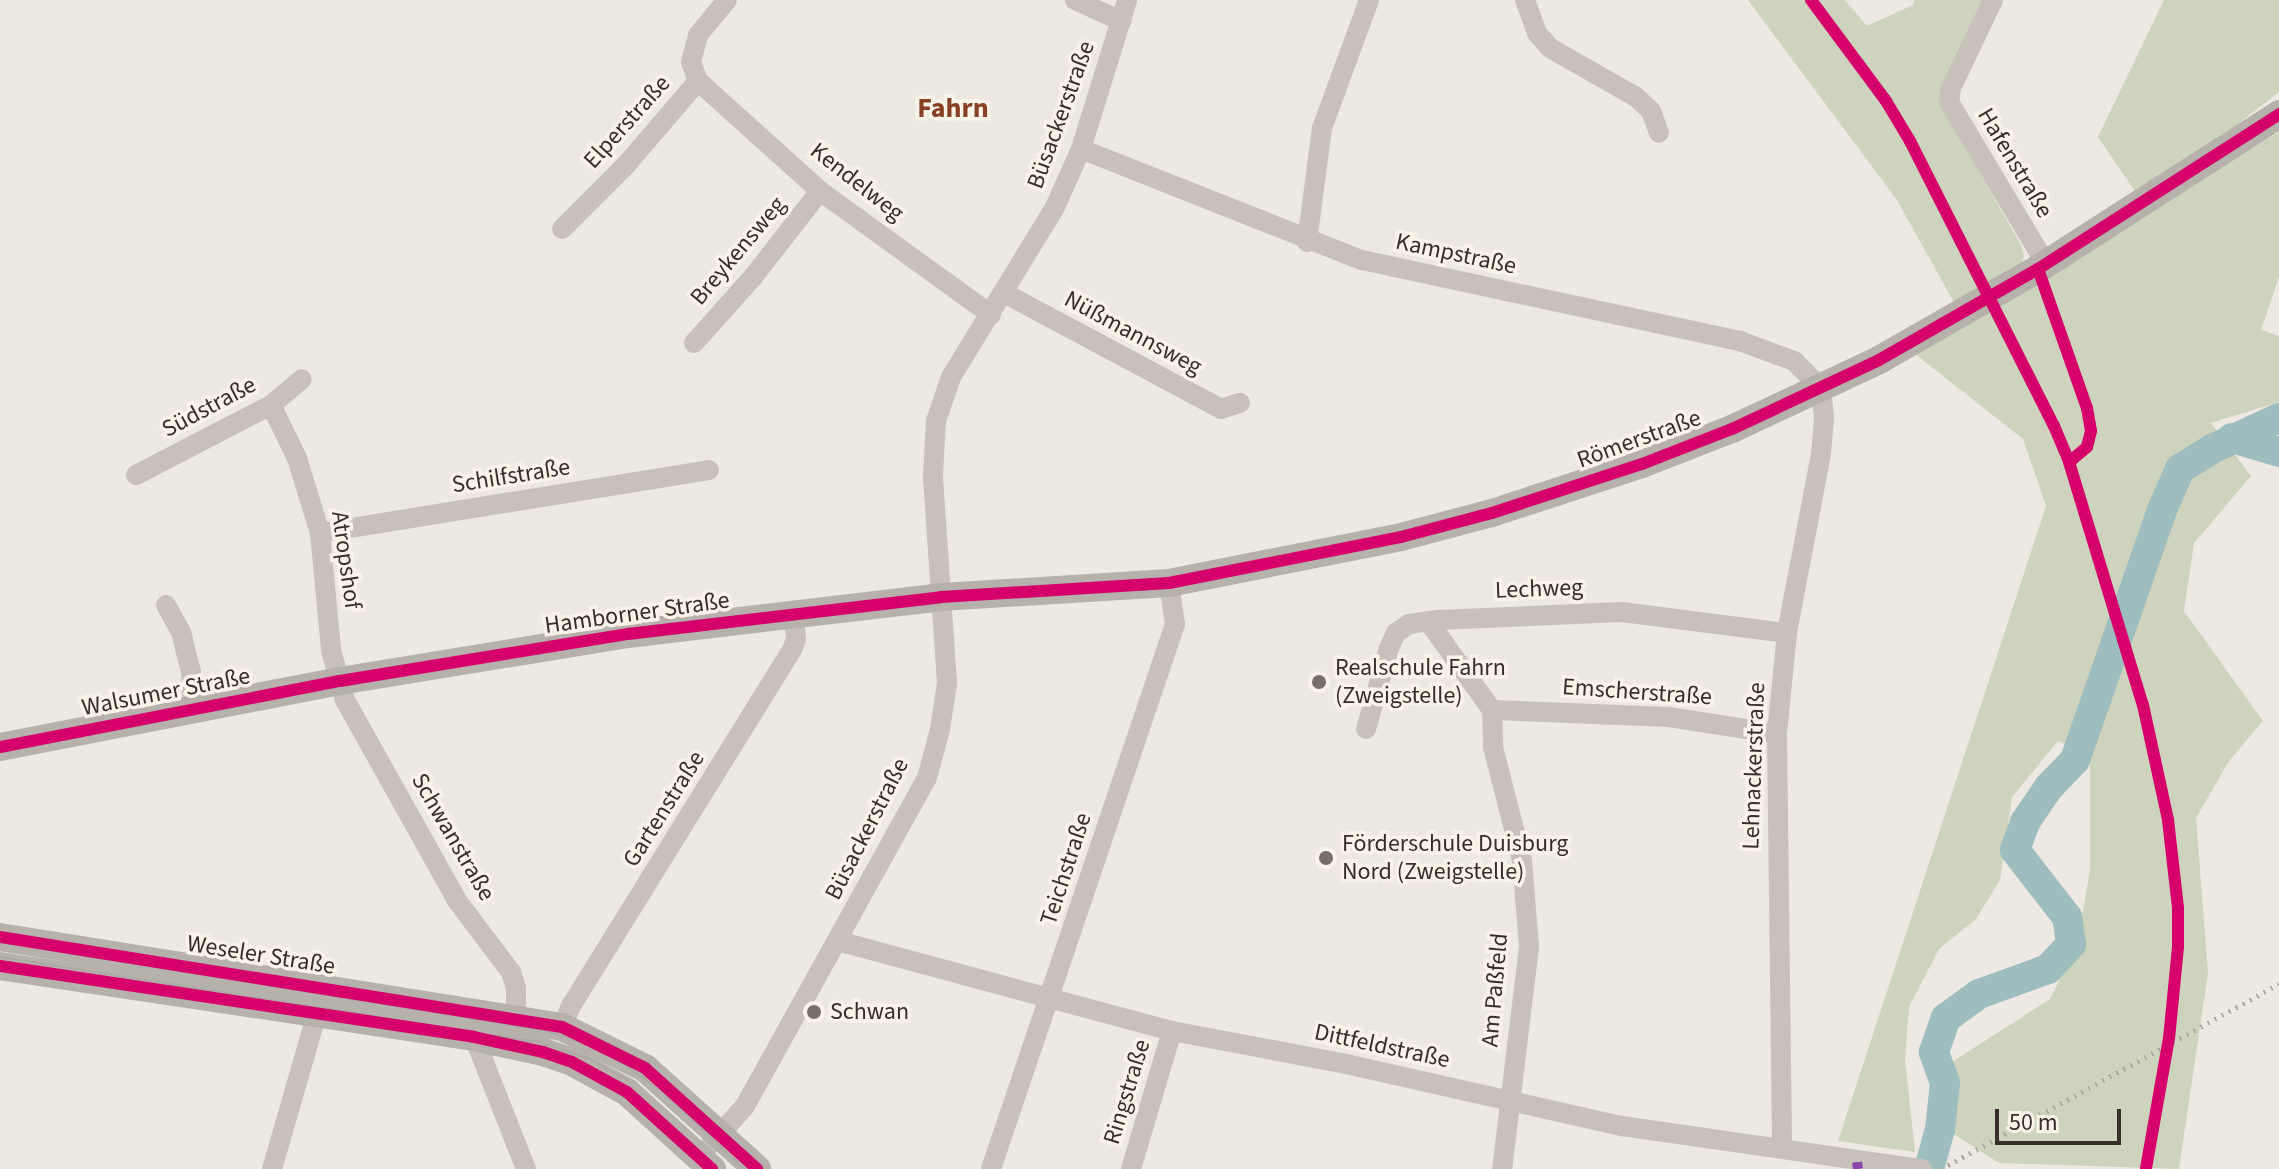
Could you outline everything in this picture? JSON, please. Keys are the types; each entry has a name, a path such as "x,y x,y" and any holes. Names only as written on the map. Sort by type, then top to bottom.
{"street":[{"name":"Elperstraße","path":"562,229 626,165 698,81 691,62 698,35 727,0"},
{"path":"1075,0 1121,21"},
{"name":"Büsackerstraße","path":"706,1163 721,1135 745,1106 927,778 940,729 947,683 933,476 936,421 951,377 1055,207 1081,149 1127,0"},
{"path":"1307,242 1322,128 1369,0"},
{"path":"1525,0 1537,33 1550,48 1636,97 1651,111 1659,133"},
{"name":"Hafenstraße","path":"1993,0 1951,88 1949,102 2046,264"},
{"name":"Kendelweg","path":"698,81 820,191 991,315"},
{"name":"Römerstraße","path":"941,597 1169,583 1401,537 1492,513 1642,464 1821,388 1937,330 2046,264 2279,114"},
{"name":"Kampstraße","path":"1081,149 1307,242 1362,260 1740,341 1794,361 1821,388"},
{"name":"Breykensweg","path":"694,343 753,277 820,191"},
{"name":"Nüßmannsweg","path":"1004,293 1221,409 1240,403"},
{"name":"Südstraße","path":"136,475 271,405 302,379"},
{"name":"Lehnackerstraße","path":"1782,1148 1777,734 1787,633 1821,454 1821,388"},
{"name":"Atropshof","path":"271,405 297,458 320,533 331,650 340,681"},
{"name":"Schilfstraße","path":"320,533 709,470"},
{"name":"Teichstraße","path":"991,1169 1175,624 1169,583"},
{"name":"Hamborner Straße","path":"340,681 628,634 941,597"},
{"path":"166,605 181,632 191,672 193,709"},
{"name":"Lechweg","path":"1366,729 1396,633 1409,624 1622,612 1787,633"},
{"name":"Gartenstraße","path":"562,1027 792,650 796,639 794,614"},
{"path":"1428,621 1492,710"},
{"name":"Walsumer Straße","path":"0,747 340,681"},
{"name":"Schwanstraße","path":"340,681 345,700 458,902 511,972 516,988 516,1018"},
{"name":"Emscherstraße","path":"1492,710 1669,717 1777,734"},
{"name":"Am Paßfeld","path":"1492,710 1493,747 1522,861 1529,947 1523,1014 1508,1100"},
{"name":"Weseler Straße","path":"0,937 323,988 477,1024"},
{"name":"Dittfeldstraße","path":"838,941 1172,1031 1622,1126 1922,1169"},
{"name":"Weseler Straße","path":"0,966 318,1015 477,1024 516,1018 562,1027 645,1068 757,1169"},
{"path":"272,1169 318,1015 323,988"},
{"path":"477,1024 602,1077 649,1108 706,1163"},
{"path":"477,1024 526,1169"},
{"name":"Ringstraße","path":"1131,1169 1172,1031"},
{"path":"1502,1169 1509,1124 1508,1100"}],"green space":[{"path":"1748,0 1845,0 1867,26 1913,5 1915,0 1982,0 1945,81 1940,104 2021,245 2024,255 2021,267 1956,306 1897,200"},
{"path":"2164,0 2279,0 2279,92 2141,200 2098,137"},
{"path":"2279,132 2279,277 2261,330 2279,336 2279,402 2211,423 2251,476 2194,543 2184,611 2263,721 2229,761 2196,818 2208,973 2179,1169 1999,1163 1952,1133 1952,1062 2050,999 2078,942 2090,869 2090,757 2058,741 2012,797 2000,880 1976,919 1939,949 1909,1007 1905,1059 1915,1152 1838,1141 2046,506 2023,439 1910,350"}],"waterway":[{"path":"1929,1169 1940,1129 1945,1083 1934,1052 1946,1018 1979,994 2048,969 2071,944 2067,917 2015,850 2025,822 2049,787 2075,760 2162,510 2180,469 2212,449 2279,418"},
{"path":"2232,438 2279,452"}],"tram line":[{"path":"0,942 543,1030 598,1048 617,1059 664,1093 744,1169"},
{"path":"0,957 538,1042 590,1059 629,1081"}],"railway":[{"path":"1941,1169 2279,984"}],"marked path":[{"path":"1857,1162 1858,1169"}],"cycle path":[{"path":"1811,0 1886,101 1910,141 2054,426 2069,462 2143,705 2168,820 2178,908 2178,947 2169,1038 2146,1169"},
{"path":"0,747 340,681 628,634 941,597 1169,583 1401,537 1492,513 1642,464 1732,429 1879,360 2038,269 2279,114"},
{"path":"2038,269 2087,408 2091,431 2087,447 2069,462"},
{"path":"0,937 562,1027 645,1068 757,1169"},
{"path":"0,966 474,1037 543,1052 572,1062 627,1092 712,1169"}],"place":[{"name":"Realschule Fahrn (Zweigstelle)","path":"1319,682"},
{"name":"Förderschule Duisburg Nord (Zweigstelle)","path":"1326,858"},
{"name":"Schwan","path":"814,1012"}],"district":[{"name":"Fahrn","path":"953,108"}]}
